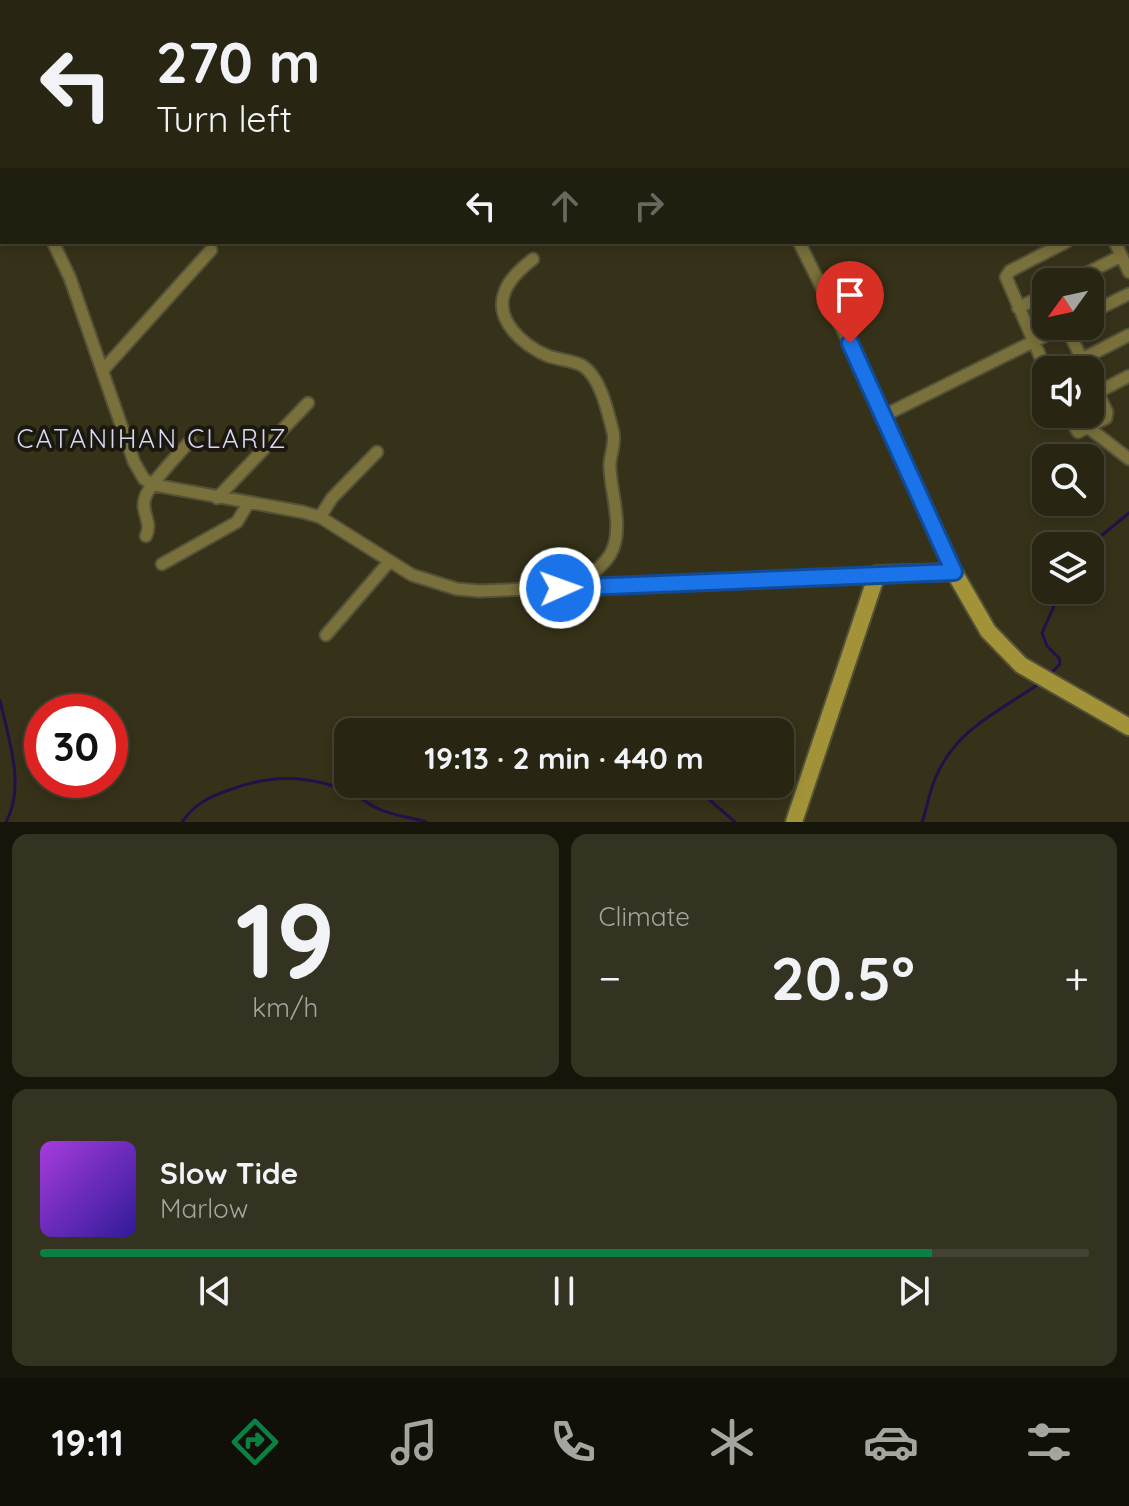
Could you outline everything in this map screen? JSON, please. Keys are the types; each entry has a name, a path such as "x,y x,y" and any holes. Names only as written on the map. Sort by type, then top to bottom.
{"street":[{"path":"54,244 70,278 134,462 144,479 154,485 284,507 320,517 412,575 457,589 480,591 954,572"},
{"path":"800,244 885,415 954,572 988,631 1021,665 1129,727"},
{"path":"1040,356 1006,281 1007,274 1062,244"},
{"path":"1116,244 1129,272"},
{"path":"103,370 211,250"},
{"path":"1097,268 1121,256"},
{"path":"533,259 515,275 504,292 502,302 507,322 530,347 583,366 589,372 604,404 615,442 609,466 615,509 615,541 607,558 591,573 587,587"},
{"path":"1104,306 1129,294"},
{"path":"1018,308 1032,301"},
{"path":"1098,356 1129,335"},
{"path":"885,415 1037,340"},
{"path":"1104,389 1129,376"},
{"path":"217,498 308,403"},
{"path":"1074,428 1076,431 1089,428 1129,459"},
{"path":"146,536 149,527 145,498 190,441"},
{"path":"320,517 332,498 377,452"},
{"path":"162,564 237,522 249,502"},
{"path":"326,635 389,562"},
{"path":"794,822 877,574"}],"waterway":[{"path":"1104,534 1129,513"},
{"path":"1051,673 1060,664 1059,658 1047,646 1042,633 1055,604"},
{"path":"922,822 935,779 954,747 980,723 1040,683"},
{"path":"0,700 15,778 12,808 6,822"},
{"path":"182,822 198,805 217,794 264,780 280,779 327,784 376,808 426,822"},
{"path":"707,798 735,822"}],"district":[{"name":"CATANIHAN CLARIZ","path":"152,439"}],"route":[{"path":"560,588 954,572 850,343"}]}
